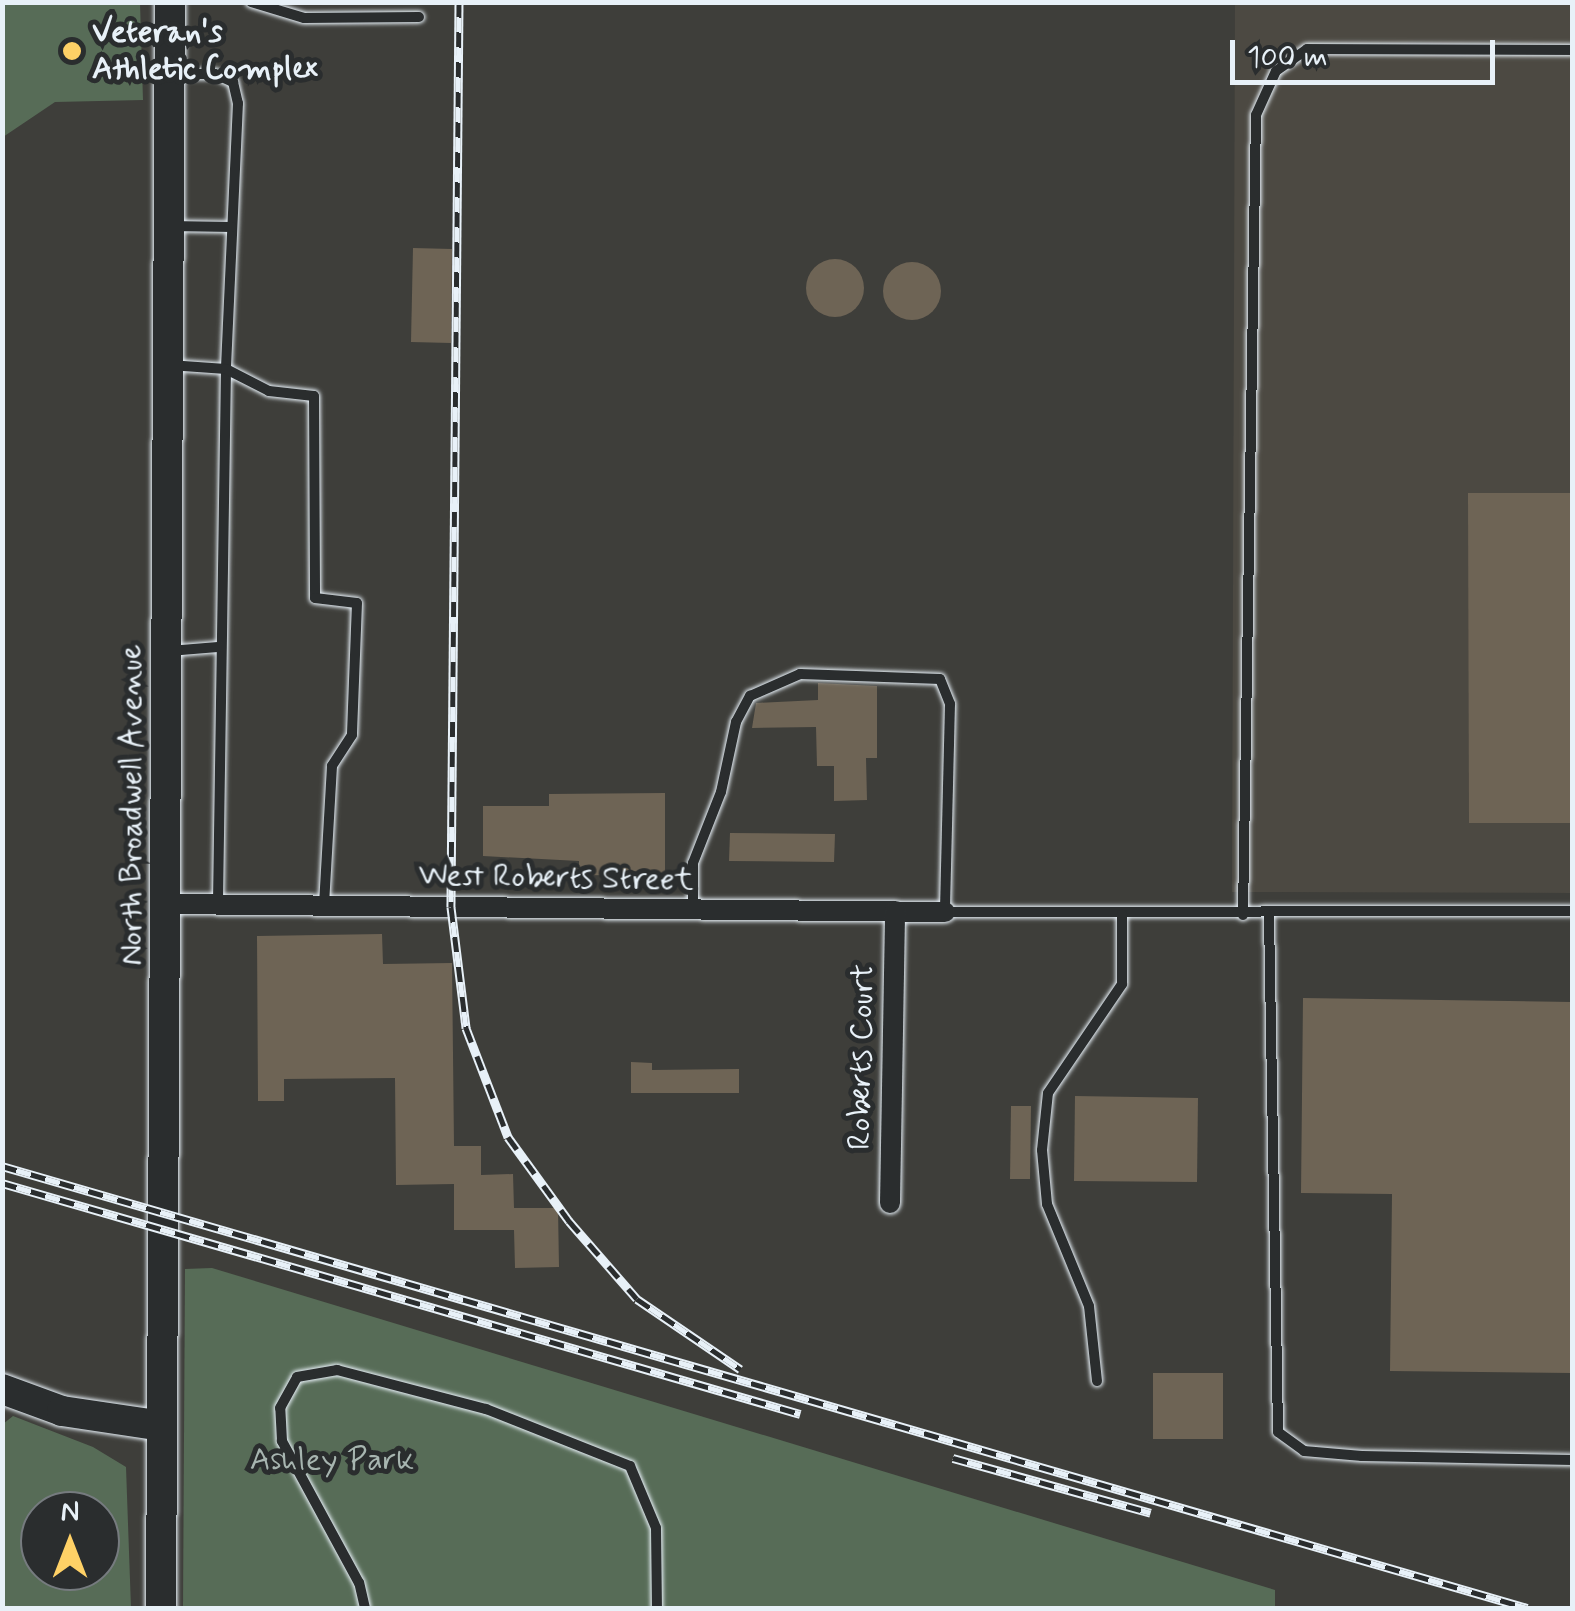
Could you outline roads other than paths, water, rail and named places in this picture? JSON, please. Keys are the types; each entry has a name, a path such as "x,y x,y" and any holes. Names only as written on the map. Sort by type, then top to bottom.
{"main road":[{"name":"North Broadwell Avenue","path":"161,1608 170,2"},
{"path":"2,1389 62,1411 162,1426"}],"street":[{"name":"West Roberts Street","path":"167,904 945,912"},
{"name":"Roberts Court","path":"890,1203 895,911"}],"lane":[{"path":"251,2 304,18 420,16"},
{"path":"1243,915 1256,114 1276,71 1307,49 1572,50"},
{"path":"170,74 215,74 232,82 238,103 219,647 218,904"},
{"path":"169,226 232,227"},
{"path":"168,365 226,369 269,391 314,396 315,598 357,603 352,734 332,766 324,905"},
{"path":"167,651 219,647"},
{"path":"693,909 694,863 721,792 736,722 750,696 800,674 940,679 950,704 945,912 1269,915 1572,911"},
{"path":"1098,1381 1089,1306 1047,1204 1042,1150 1048,1093 1122,984 1122,914"},
{"path":"1269,915 1278,1432 1304,1451 1572,1460"},
{"path":"365,1608 358,1583 282,1441 280,1408 297,1378 337,1370 486,1409 630,1466 656,1528 657,1608"}],"railway":[{"path":"459,2 451,907 466,1028 508,1137 569,1221 637,1299 740,1369"},
{"path":"2,1166 1527,1608"},
{"path":"2,1183 800,1414"},
{"path":"953,1458 1151,1513"}],"place":[{"name":"Veteran's Athletic Complex","path":"72,51"}],"park label":[{"name":"Ashley Park","path":"332,1460"}]}
